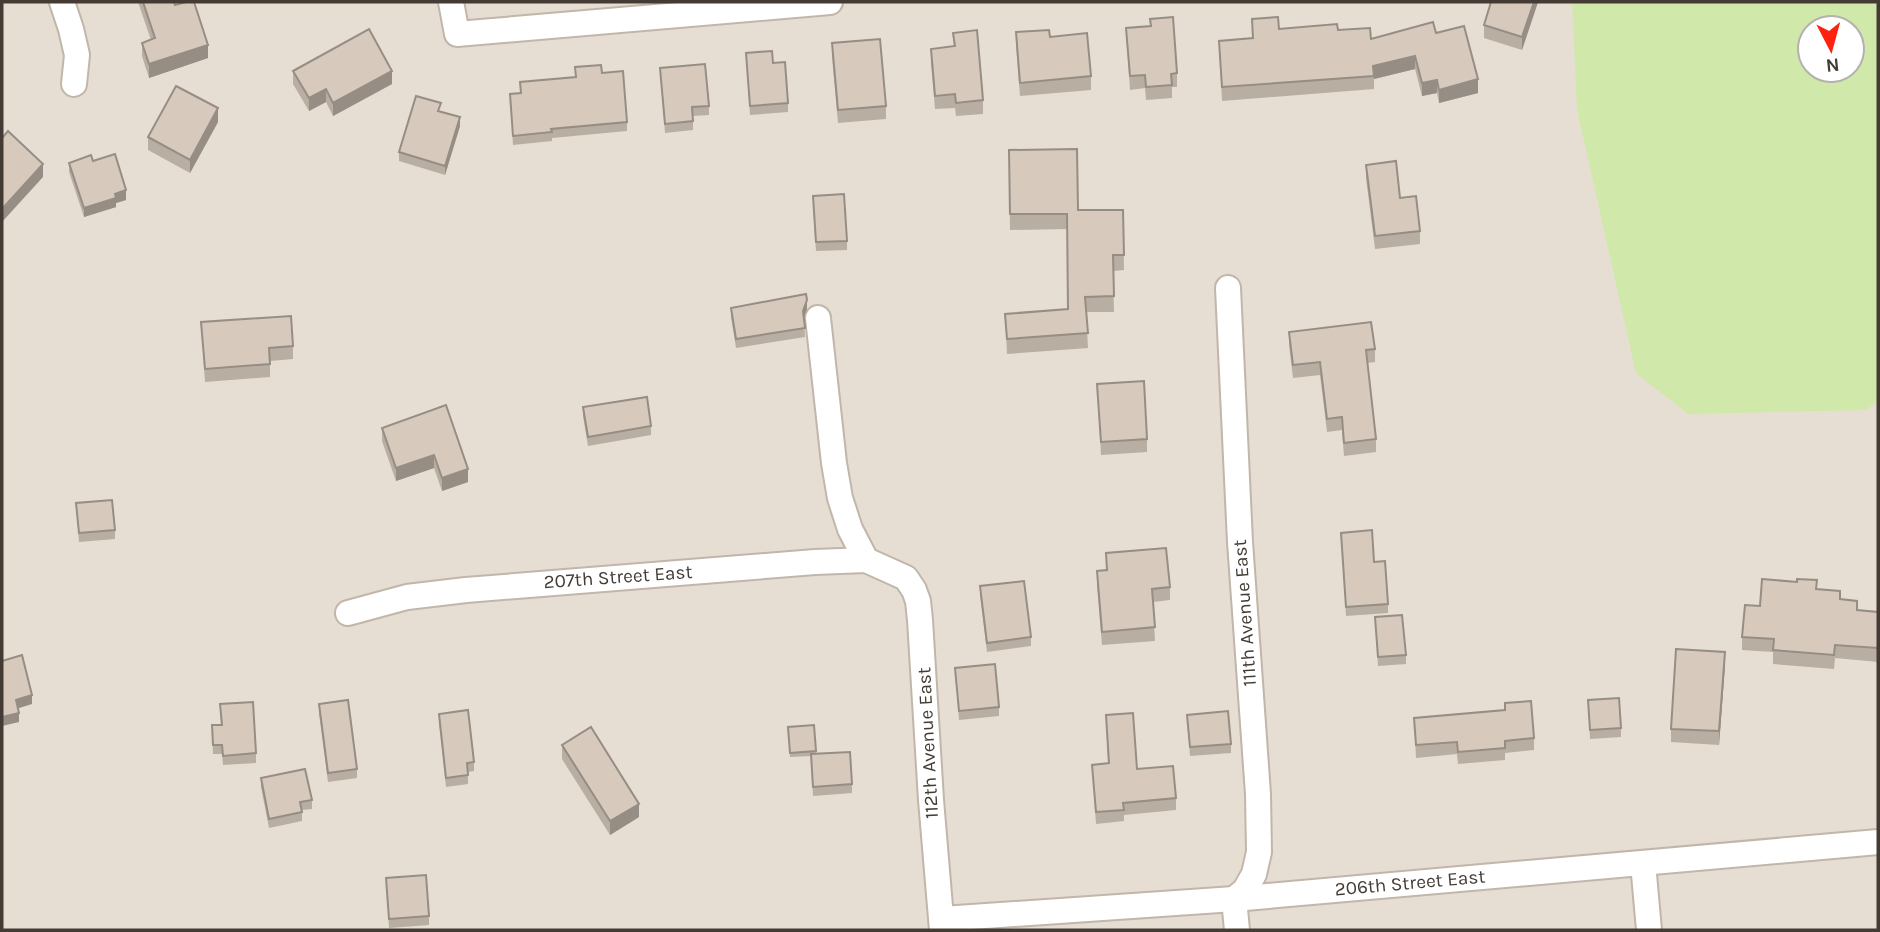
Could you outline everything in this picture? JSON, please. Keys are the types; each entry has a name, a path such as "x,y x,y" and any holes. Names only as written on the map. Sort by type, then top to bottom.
{"street":[{"path":"62,2 77,55 74,84"},
{"path":"451,2 457,34 830,2"},
{"name":"111th Avenue East","path":"1228,288 1240,542 1258,794 1259,852 1254,874 1245,890 1234,899"},
{"name":"112th Avenue East","path":"818,318 834,463 840,498 850,529 877,565 906,578 918,601 942,925"},
{"name":"207th Street East","path":"348,613 407,597 466,590 815,562 877,565"},
{"name":"206th Street East","path":"942,925 1878,842"},
{"path":"1643,863 1649,930"},
{"path":"1234,899 1237,930"}],"shaded area":[{"path":"2,2 1878,2 1878,930 2,930"}],"green space":[{"path":"1572,2 1878,2 1878,399 1867,410 1688,414 1636,373 1577,110"}],"building":[{"path":"143,2 174,2 175,5 194,2 208,45 149,64 142,43 155,38"},
{"path":"1491,2 1534,2 1522,37 1484,25"},
{"path":"1173,17 1177,73 1171,74 1172,85 1146,87 1145,75 1130,76 1126,28 1151,26 1150,19"},
{"path":"1278,17 1279,29 1337,24 1338,30 1370,28 1371,39 1433,22 1436,33 1464,26 1478,79 1439,90 1437,80 1422,83 1415,56 1373,66 1374,76 1222,87 1219,41 1253,38 1252,19"},
{"path":"369,29 392,71 333,103 326,89 309,98 293,71"},
{"path":"977,30 983,100 956,103 955,94 935,96 931,49 955,46 953,33"},
{"path":"1049,30 1050,37 1087,33 1091,76 1020,83 1016,32"},
{"path":"880,39 886,106 838,110 832,43"},
{"path":"772,51 773,63 785,62 788,103 750,106 746,53"},
{"path":"705,64 709,106 692,107 693,121 665,124 660,68"},
{"path":"601,65 602,73 623,71 627,122 551,129 552,132 513,136 510,94 521,93 520,82 576,77 575,67"},
{"path":"176,86 218,108 190,160 148,137"},
{"path":"416,96 441,103 438,111 460,117 445,166 399,152"},
{"path":"8,131 43,164 2,209 2,138"},
{"path":"1077,149 1078,210 1123,210 1124,255 1113,255 1114,296 1085,297 1088,333 1007,339 1005,314 1068,309 1067,214 1010,214 1009,150"},
{"path":"115,154 126,190 115,194 116,198 84,208 69,163 91,155 93,161"},
{"path":"1396,161 1400,198 1416,196 1420,231 1375,236 1366,165"},
{"path":"844,194 847,241 816,242 813,196"},
{"path":"806,294 803,311 805,328 736,339 731,308"},
{"path":"291,316 293,346 269,348 270,364 205,369 201,322"},
{"path":"1371,322 1375,349 1366,350 1376,439 1344,443 1342,417 1327,419 1320,362 1293,365 1289,332"},
{"path":"1144,381 1147,439 1101,442 1097,384"},
{"path":"647,397 651,426 588,437 583,407"},
{"path":"446,405 468,469 442,478 434,455 396,468 382,428"},
{"path":"112,500 115,530 79,533 76,503"},
{"path":"1372,530 1374,562 1385,561 1388,604 1346,607 1341,533"},
{"path":"1166,548 1170,587 1152,589 1155,627 1102,632 1097,571 1107,570 1106,553"},
{"path":"1762,579 1797,582 1797,579 1817,580 1816,589 1840,591 1840,599 1857,601 1857,610 1878,612 1878,648 1835,645 1834,655 1773,650 1774,639 1742,637 1745,605 1760,606"},
{"path":"1024,581 1031,637 987,643 980,586"},
{"path":"1402,615 1406,655 1378,657 1375,617"},
{"path":"1676,649 1725,652 1719,731 1671,729"},
{"path":"22,655 32,695 16,700 19,713 2,717 2,661"},
{"path":"995,664 999,707 959,711 955,668"},
{"path":"1619,698 1621,728 1590,730 1588,700"},
{"path":"348,700 357,769 328,773 319,704"},
{"path":"1531,701 1534,738 1505,741 1505,748 1458,752 1457,742 1416,745 1414,718 1505,710 1505,703"},
{"path":"253,702 256,753 223,756 222,745 213,745 212,725 222,725 220,704"},
{"path":"468,710 474,762 467,763 468,775 446,778 439,714"},
{"path":"1228,711 1231,744 1190,747 1187,715"},
{"path":"1133,713 1137,769 1173,766 1176,798 1123,803 1124,810 1096,812 1092,765 1109,763 1106,715"},
{"path":"814,725 816,751 790,753 788,727"},
{"path":"591,727 639,804 610,821 562,745"},
{"path":"850,752 852,784 813,787 811,754"},
{"path":"305,769 312,800 300,802 302,812 269,819 261,778"},
{"path":"426,875 429,916 389,919 386,878"}]}
